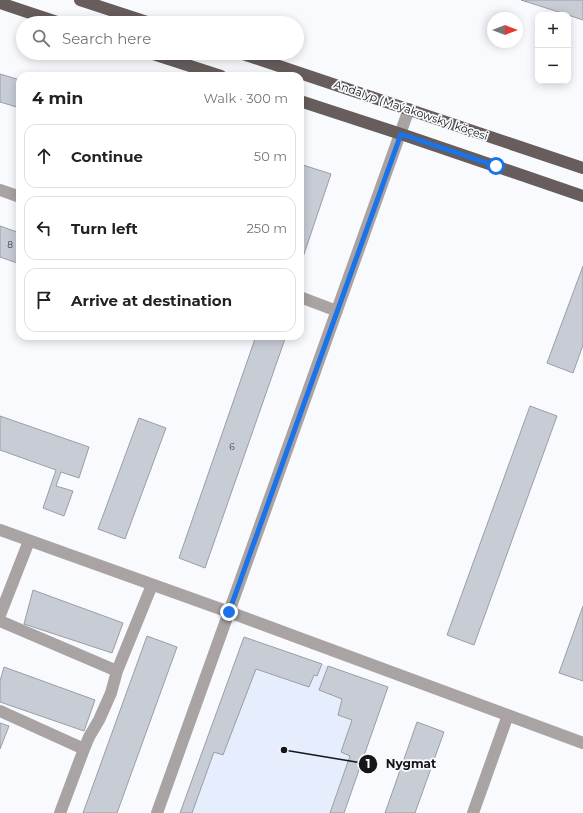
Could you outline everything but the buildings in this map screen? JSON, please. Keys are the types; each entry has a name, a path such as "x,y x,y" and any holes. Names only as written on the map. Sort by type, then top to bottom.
{"main road":[{"path":"80,0 129,16"},
{"path":"0,3 39,16"},
{"path":"172,60 209,72"},
{"name":"Andalyp (Maýakowsky) köçesi","path":"261,60 296,72"},
{"name":"Andalyp (Maýakowsky) köçesi","path":"304,75 583,168"},
{"path":"304,103 401,134 583,196"}],"lane":[{"path":"157,813 409,110"},
{"path":"0,190 16,196"},
{"path":"304,299 337,311"},
{"path":"0,530 229,612 583,743"},
{"path":"0,615 29,541"},
{"path":"60,813 89,736 99,720 111,693 117,671 152,585"},
{"path":"0,621 117,671"},
{"path":"0,711 84,749"},
{"path":"472,813 508,715"}],"shaded area":[{"path":"244,637 388,687 344,813 180,813"}],"place":[{"name":"Nygmat","path":"284,750"}],"route":[{"path":"229,612 401,134 496,166"}]}
